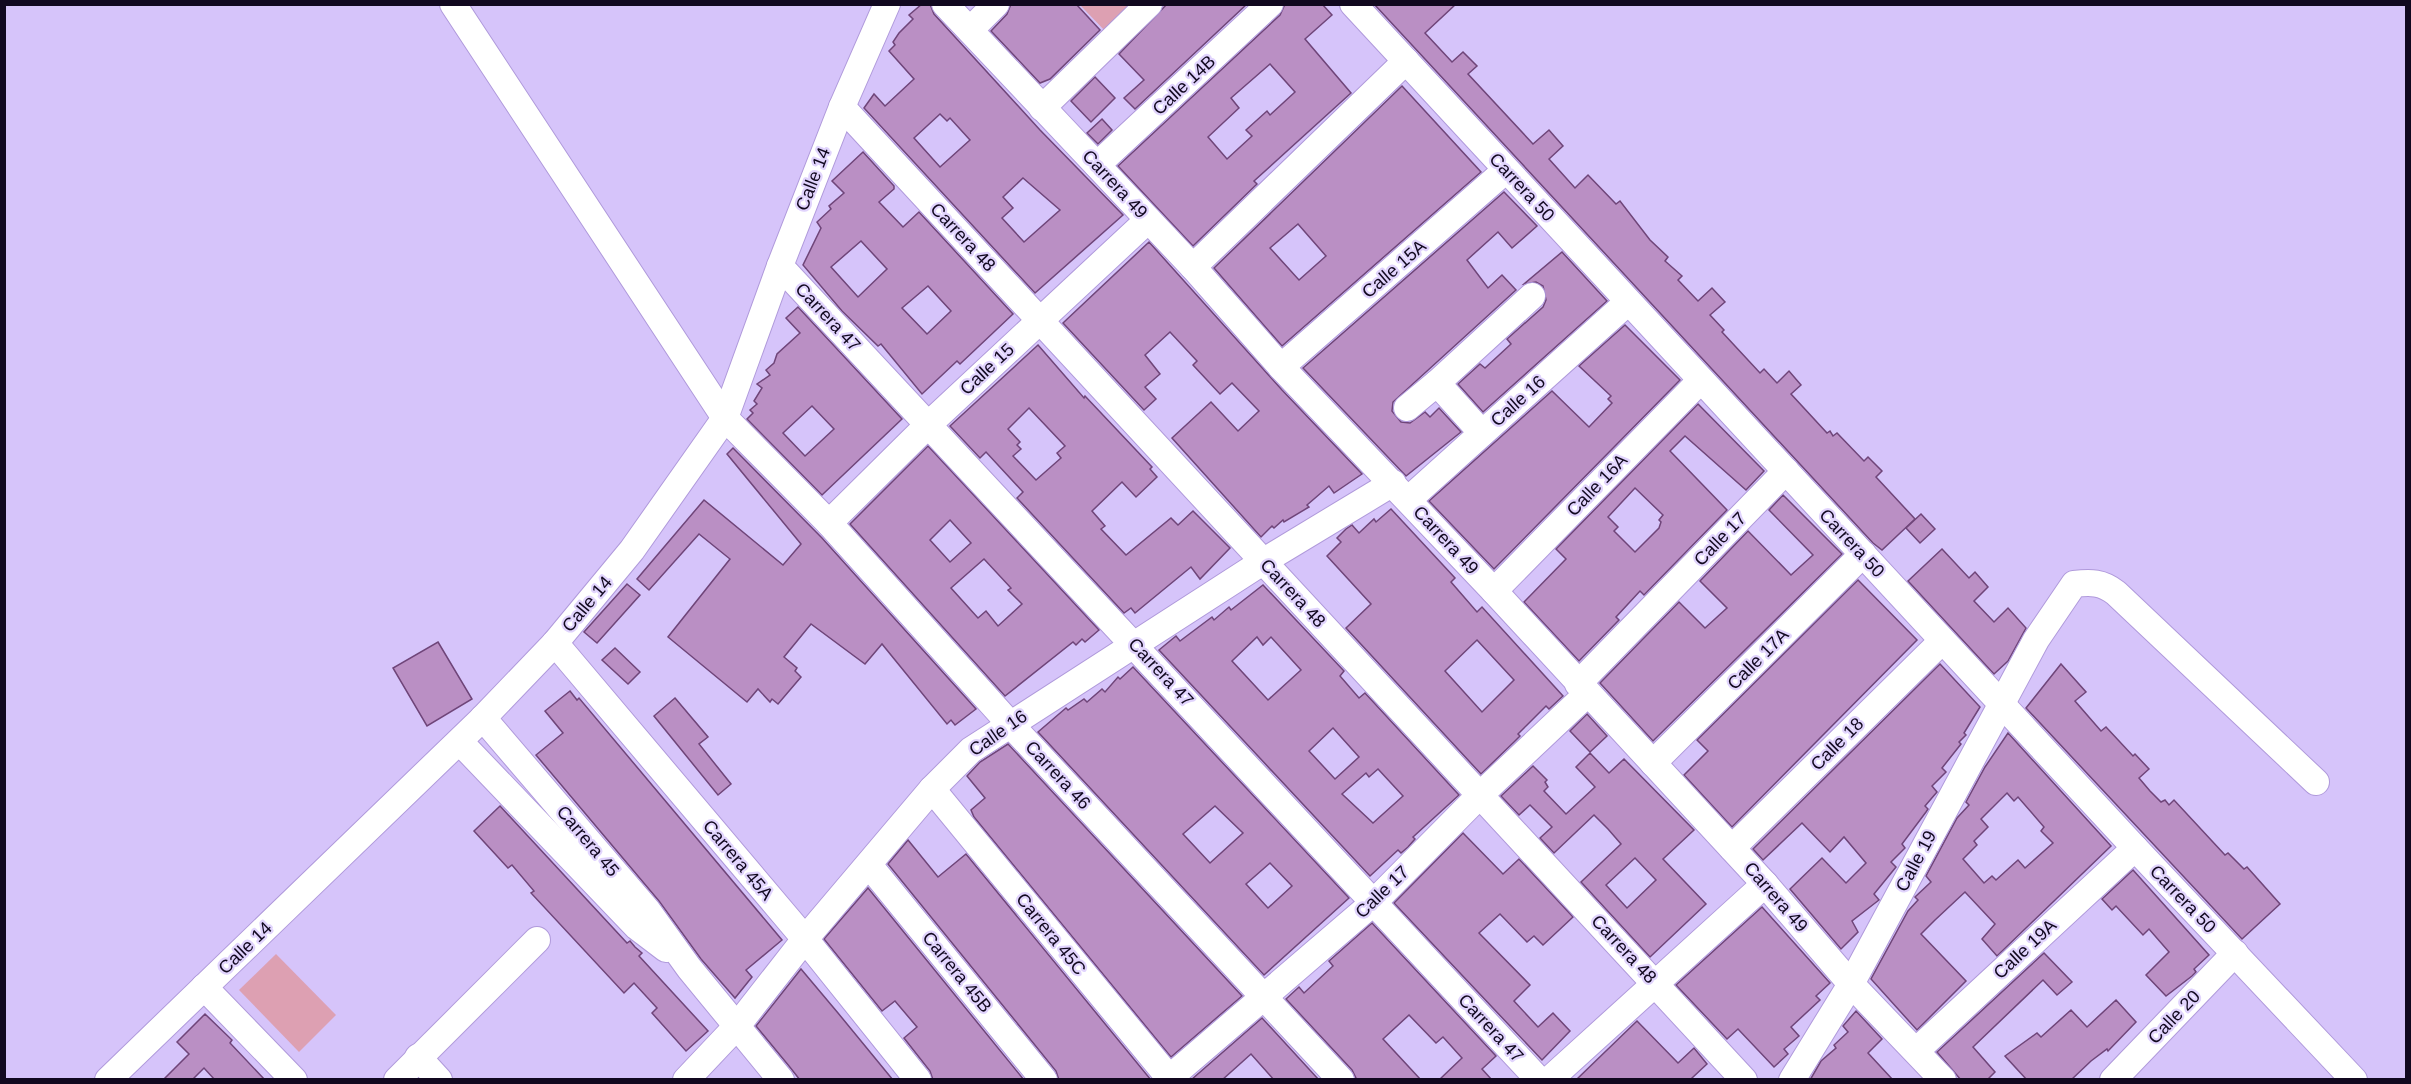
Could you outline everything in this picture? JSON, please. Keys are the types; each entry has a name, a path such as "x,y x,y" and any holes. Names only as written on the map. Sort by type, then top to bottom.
{"street":[{"name":"Carrera 46","path":"453,4 725,418 829,523 1010,724 1341,1080"},
{"name":"Calle 14","path":"117,1077 204,987 460,742 555,643 632,550 725,418 780,266 842,107 887,4"},
{"name":"Carrera 49","path":"945,4 1193,267 1281,367 1494,591 1582,689 1765,884 1851,984 1943,1080"},
{"path":"970,30 996,4"},
{"path":"1042,108 1149,4"},
{"name":"Calle 14B","path":"1097,165 1270,4"},
{"name":"Carrera 50","path":"1353,4 2001,704 2354,1080"},
{"path":"1193,267 1406,61"},
{"name":"Carrera 48","path":"842,107 1744,1080"},
{"name":"Calle 15A","path":"1281,367 1506,170"},
{"name":"Calle 15","path":"829,523 929,424 1148,220"},
{"name":"Carrera 47","path":"780,266 1136,645 1539,1080"},
{"path":"1407,408 1532,296"},
{"name":"Calle 16","path":"686,1080 737,1026 805,939 932,789 971,750 1264,561 1400,491 1482,433 1628,302"},
{"name":"Calle 16A","path":"1494,591 1701,380"},
{"path":"1437,383 1482,433"},
{"name":"Calle 17","path":"1169,1079 1373,903 1582,689 1786,471"},
{"name":"Calle 17A","path":"1653,764 1863,554"},
{"name":"Calle 19","path":"1792,1080 1851,984 2036,640 2074,584 2091,582 2106,585 2316,782"},
{"name":"Calle 18","path":"1732,848 1942,640"},
{"name":"Carrera 45A","path":"555,643 805,939 918,1080"},
{"name":"Carrera 45","path":"483,718 648,911 690,968 782,1080"},
{"name":"Carrera 45","path":"460,742 637,927 690,968"},
{"name":"Carrera 45C","path":"932,789 1169,1079"},
{"name":"Calle 19A","path":"1916,1050 2135,848"},
{"name":"Carrera 45B","path":"869,865 1044,1080"},
{"path":"1549,1080 1765,884"},
{"path":"397,1080 537,940"},
{"name":"Calle 20","path":"2113,1080 2235,953"},
{"path":"204,987 294,1080"},
{"path":"418,1057 440,1080"}],"shaded area":[{"path":"1080,5 1136,5 1107,33"},
{"path":"276,954 336,1015 299,1052 239,990"}],"building":[{"path":"922,4 930,4 934,14 1040,130 1123,215 1035,293 864,108 874,94 885,106 914,79 889,51 895,45 893,42 899,33 913,19 909,15","holes":["940,114 947,121 950,118 970,140 940,167 914,138","1023,178 1060,210 1024,242 1002,218 1013,208 1003,197"]},
{"path":"1011,4 1076,4 1100,30 1050,79 1040,83 991,31 1007,14"},
{"path":"1167,4 1247,4 1135,109 1124,98 1144,80 1119,54"},
{"path":"1285,4 1322,4 1332,15 1305,39 1351,93 1254,181 1257,184 1193,246 1118,166 1280,15","holes":["1270,64 1295,92 1270,115 1267,111 1246,130 1252,136 1227,159 1208,137 1239,108 1231,98"]},
{"path":"1374,4 1456,4 1425,33 1452,62 1463,52 1477,66 1468,74 1533,144 1549,130 1563,146 1549,159 1575,188 1588,175 1616,204 1620,201 1650,240 1668,257 1665,261 1682,276 1678,280 1698,301 1712,288 1725,302 1710,315 1724,330 1722,332 1760,373 1764,369 1777,383 1789,371 1801,385 1791,394 1827,433 1830,431 1833,436 1837,433 1864,461 1868,457 1882,471 1876,477 1915,519 1882,550 1873,543"},
{"path":"1095,77 1115,98 1091,122 1071,101"},
{"path":"1402,86 1481,172 1282,346 1214,268","holes":["1298,224 1326,256 1299,280 1270,248"]},
{"path":"1102,119 1112,130 1098,144 1087,133"},
{"path":"863,152 894,186 894,189 879,202 903,227 919,212 1013,314 960,364 957,361 922,394 881,344 878,346 842,311 803,265 821,228 817,222 831,209 829,206 844,193 832,181","holes":["861,241 887,269 858,297 831,267","928,286 951,311 927,334 902,308"]},
{"path":"1504,192 1537,226 1512,248 1498,232 1467,260 1488,288 1502,275 1516,290 1393,402 1392,411 1401,422 1410,423 1425,412 1430,417 1439,408 1461,432 1406,476 1303,368"},
{"path":"1149,242 1282,390 1362,474 1334,493 1329,486 1307,505 1309,507 1284,522 1283,520 1274,528 1272,526 1261,537 1172,438 1211,402 1238,431 1259,411 1232,383 1220,394 1193,365 1197,361 1170,332 1145,355 1160,374 1145,387 1156,399 1144,410 1063,323"},
{"path":"1562,252 1607,301 1483,412 1458,384 1480,364 1485,368 1511,344 1507,339 1543,307 1546,300 1543,286 1536,282 1524,284"},
{"path":"798,307 902,419 822,495 747,419 753,413 750,410 757,404 754,401 762,388 757,384 770,375 766,370 774,363 777,354 800,333 786,318","holes":["812,406 834,429 805,456 783,433"]},
{"path":"1625,325 1680,380 1494,569 1429,501 1552,391 1589,427 1612,403 1608,399 1611,396 1579,366"},
{"path":"1038,345 1084,398 1085,396 1152,467 1150,469 1157,477 1136,497 1122,482 1092,511 1105,526 1101,529 1126,555 1171,518 1178,525 1193,511 1230,548 1200,579 1191,567 1135,613 1131,608 1124,613 1017,498 1023,492 986,452 980,458 950,426","holes":["1029,408 1065,446 1057,453 1061,458 1036,480 1013,456 1021,449 1017,445 1020,442 1008,429"]},
{"path":"1698,404 1764,471 1746,490 1685,436 1670,451 1727,510 1644,595 1640,591 1616,617 1619,620 1579,661 1524,602 1566,559 1556,549","holes":["1635,488 1663,515 1659,520 1661,522 1659,528 1635,552 1614,531 1618,527 1608,517"]},
{"path":"928,446 1099,630 1085,642 1082,639 1076,645 1073,642 1005,696 850,524","holes":["950,520 971,543 950,562 930,540","984,559 1011,588 1008,590 1022,604 998,626 986,611 978,618 951,588"]},
{"path":"733,448 822,538 976,709 955,725 951,720 947,724 882,644 865,664 811,624 784,657 797,668 795,671 801,677 778,704 772,699 770,702 758,689 747,702 668,637 730,559 699,534 649,590 637,579 704,500 783,565 801,544 727,454"},
{"path":"1783,495 1842,554 1653,741 1600,683 1679,602 1705,628 1727,608 1700,581 1748,531 1791,575 1813,555 1769,510"},
{"path":"1391,509 1455,578 1451,582 1477,612 1482,607 1563,696 1549,709 1546,706 1518,734 1520,736 1481,774 1346,628 1371,604 1327,556 1341,542 1337,538 1346,529 1352,525 1359,533 1374,519 1376,522","holes":["1477,640 1514,680 1482,712 1445,671"]},
{"path":"1921,514 1935,529 1920,543 1906,528"},
{"path":"1942,549 1969,578 1975,572 1988,587 1974,601 1994,622 2008,608 2026,628 2008,661 1994,674 1908,581"},
{"path":"1858,580 1917,640 1732,827 1684,775 1708,751 1697,740"},
{"path":"627,584 640,595 597,643 584,632"},
{"path":"1263,585 1344,671 1340,676 1359,698 1365,693 1459,795 1413,837 1415,839 1408,847 1401,853 1398,850 1370,876 1159,650 1176,636 1180,641 1212,617 1214,620 1229,607 1231,610","holes":["1257,637 1263,645 1271,637 1301,670 1268,700 1232,661","1333,728 1359,757 1335,779 1309,751","1378,769 1403,796 1373,823 1342,794 1366,773 1369,777"]},
{"path":"438,642 472,699 427,726 393,668"},
{"path":"615,648 640,672 628,684 602,660"},
{"path":"1940,664 1980,707 1964,733 1966,735 1959,742 1961,744 1942,768 1946,772 1932,786 1937,792 1925,806 1928,809 1902,844 1905,848 1891,862 1896,867 1874,894 1879,900 1852,921 1858,932 1841,949 1790,889 1822,858 1846,883 1866,863 1844,837 1830,852 1802,823 1763,860 1753,849"},
{"path":"2061,664 2086,692 2075,701 2101,731 2106,727 2133,756 2135,754 2149,769 2139,778 2150,791 2161,802 2165,800 2169,805 2174,800 2225,855 2228,853 2244,869 2247,867 2280,904 2242,939 2026,708"},
{"path":"1133,667 1349,898 1264,975 1038,732 1066,708 1068,710 1084,699 1087,702 1102,689 1105,692 1118,677 1120,679","holes":["1215,806 1243,833 1210,863 1183,834","1270,863 1292,886 1268,908 1246,884"]},
{"path":"570,691 577,700 579,698 782,940 746,970 752,977 735,998 701,959 659,901 536,755 563,733 545,711"},
{"path":"675,698 708,737 699,744 731,784 718,795 654,716"},
{"path":"1587,714 1607,736 1590,752 1570,731"},
{"path":"2008,733 2111,846 1997,956 1982,939 1995,924 1965,892 1935,920 1921,934 1966,981 1917,1030 1871,979 1908,911 1918,900 1915,897 1931,882 1926,876 1957,818 1969,805 1966,802 1985,767","holes":["2007,793 2014,801 2018,797 2044,827 2041,831 2053,843 2025,868 2018,860 1996,880 1992,876 1984,883 1963,859 1977,845 1974,841 1988,827 1981,819"]},
{"path":"1008,744 1242,996 1171,1057 974,817 971,810 985,798 967,776 980,762"},
{"path":"1590,753 1609,773 1624,759 1694,830 1663,859 1706,904 1650,957 1581,882 1621,844 1608,829 1594,815 1554,853 1540,838 1552,827 1530,805 1519,815 1501,796 1533,766 1547,780 1545,782 1548,787 1544,791 1566,814 1595,787 1576,767","holes":["1635,858 1656,880 1627,908 1606,885"]},
{"path":"500,806 627,943 630,941 642,953 639,956 708,1031 686,1051 652,1013 657,1008 634,983 624,993 531,893 534,891 512,865 508,868 474,831"},
{"path":"1463,833 1503,874 1519,859 1573,917 1543,945 1534,936 1527,942 1500,914 1479,933 1530,985 1514,1001 1538,1027 1553,1013 1570,1031 1542,1060 1394,903"},
{"path":"908,840 938,877 966,854 1151,1080 1059,1080 1056,1071 888,864"},
{"path":"2133,870 2209,955 2194,969 2196,972 2192,976 2166,996 2146,975 2169,952 2149,929 2143,935 2116,906 2112,910 2102,899"},
{"path":"868,888 1024,1080 933,1080 930,1071 904,1038 917,1027 895,1001 882,1011 824,939"},
{"path":"1762,907 1830,983 1816,996 1820,1000 1791,1027 1799,1036 1784,1049 1788,1054 1774,1067 1738,1029 1727,1039 1676,985"},
{"path":"1372,923 1496,1056 1482,1069 1492,1080 1439,1080 1462,1058 1443,1037 1436,1043 1409,1015 1383,1039 1421,1080 1357,1080 1352,1070 1286,999 1299,987 1304,993 1333,966 1329,961"},
{"path":"2044,953 2072,982 2057,995 2043,980 1973,1047 1995,1072 1987,1080 1961,1080 1937,1052"},
{"path":"801,969 893,1080 800,1080 756,1026"},
{"path":"2116,1000 2136,1022 2108,1051 2107,1049 2091,1061 2071,1080 2027,1080 2005,1056 2037,1033 2041,1037 2071,1010 2087,1027"},
{"path":"1856,1011 1882,1039 1868,1053 1893,1080 1810,1080 1821,1061 1836,1048 1834,1045 1848,1032 1843,1026"},
{"path":"205,1014 232,1040 230,1043 265,1080 215,1080 204,1068 192,1080 163,1080 189,1054 177,1042"},
{"path":"1262,1018 1319,1080 1274,1080 1251,1054 1222,1080 1191,1080"},
{"path":"1637,1021 1678,1063 1694,1048 1707,1064 1692,1078 1694,1080 1576,1080"}]}
